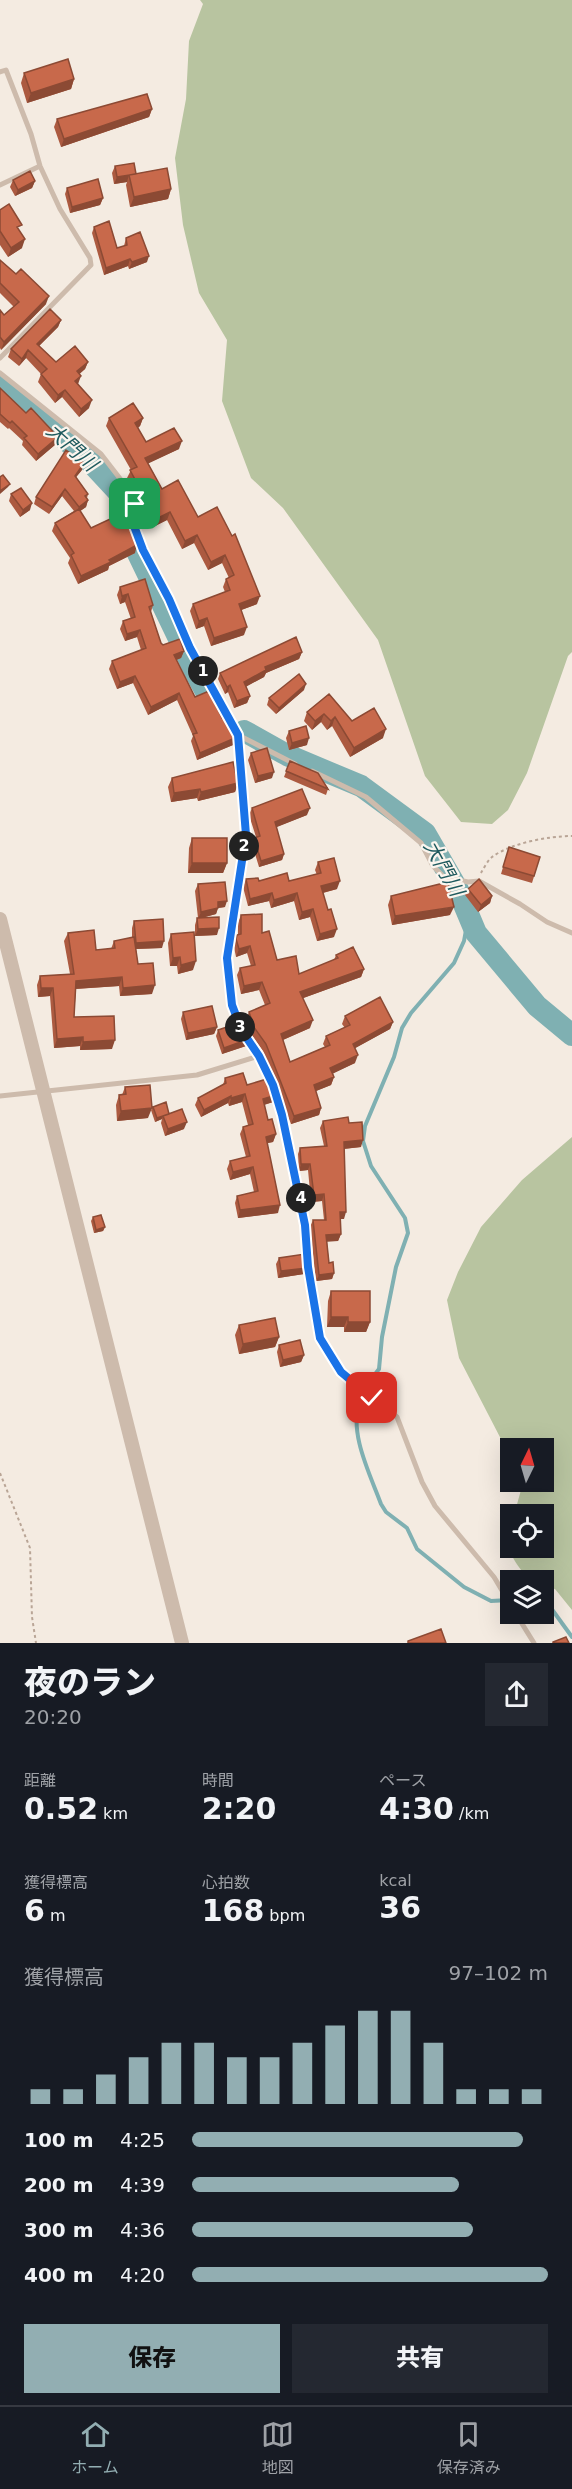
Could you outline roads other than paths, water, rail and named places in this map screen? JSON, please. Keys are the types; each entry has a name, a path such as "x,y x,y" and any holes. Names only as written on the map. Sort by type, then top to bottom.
{"street":[{"path":"0,919 182,1643"}],"lane":[{"path":"0,72 6,70 31,134 40,166 60,209 90,258 91,265 0,358"},
{"path":"0,185 40,166"},
{"path":"0,373 101,454 125,485 135,504 134,526 143,550 169,599 190,648 238,735 246,835 227,958 232,1005 242,1031 259,1056 273,1085 296,1172 320,1338 341,1372 398,1417 422,1482 435,1506 500,1587"},
{"path":"238,735 297,765"},
{"path":"308,769 342,783 366,797 421,843 433,866 444,877 468,882 479,881 520,903 546,922 572,933"},
{"path":"0,1096 44,1089 197,1076 259,1056"},
{"path":"522,1624 534,1643"}],"waterway":[{"name":"大門川","path":"0,386 84,455 123,497 131,539 195,672 219,715"},
{"name":"大門川","path":"244,731 287,755 361,786 425,833 458,890 476,933 537,1006 572,1035"},
{"path":"369,1382 379,1369 382,1337 396,1267 408,1233 405,1218 371,1166 363,1141 365,1126 394,1057 402,1028 411,1013 454,963 464,941 468,919"},
{"path":"360,1400 357,1412 358,1439 366,1466 386,1512 407,1528 417,1549 464,1587 491,1601 500,1600"},
{"path":"554,1612 572,1637"}]}
